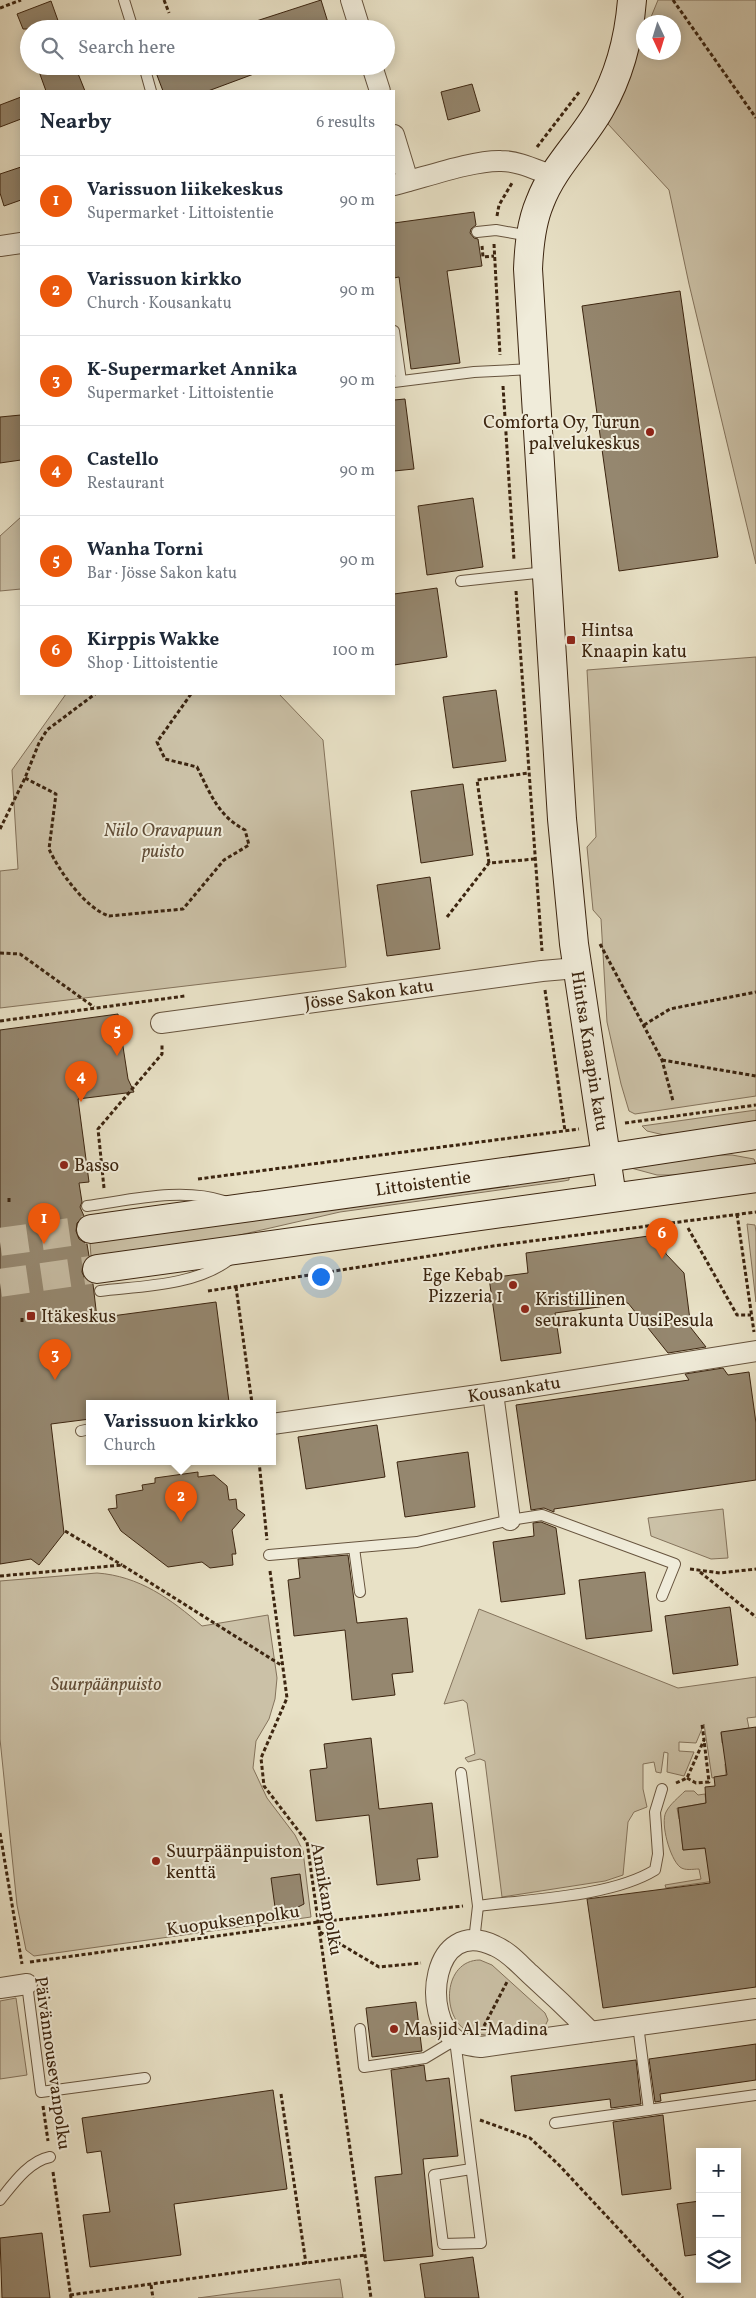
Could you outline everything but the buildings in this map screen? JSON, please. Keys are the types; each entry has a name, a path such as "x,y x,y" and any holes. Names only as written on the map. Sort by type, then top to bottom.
{"main road":[{"name":"Hintsa Knaapin katu","path":"612,1197 575,956 562,819 528,269 531,236 540,200 553,176 600,109 611,87 628,36 632,0"},
{"name":"Littoistentie","path":"89,1217 241,1208 606,1158 756,1135"},
{"path":"98,1280 244,1248 756,1178"}],"street":[{"path":"351,0 357,20"},
{"path":"375,75 380,90"},
{"path":"395,142 401,183 485,162 501,161 524,165 553,176"},
{"path":"0,246 20,243"},
{"name":"Jösse Sakon katu","path":"161,1023 575,956"},
{"name":"Kousankatu","path":"276,1423 493,1393 755,1346"},
{"path":"493,1393 510,1520"},
{"path":"591,2032 505,1951 486,1942 452,1946 441,1963 437,1994 444,2029 455,2040 481,2047 591,2032 638,2025 756,2009"},
{"path":"0,1988 27,1984"}],"lane":[{"path":"124,0 130,20"},
{"path":"147,75 151,90"},
{"path":"477,232 496,230 531,236"},
{"path":"395,343 398,381 474,372 534,369"},
{"path":"461,581 546,572"},
{"path":"269,1555 417,1542 510,1520 542,1515 675,1564 662,1596"},
{"path":"354,1548 360,1592"},
{"path":"461,1773 478,1906 474,1942"},
{"path":"478,1906 604,1890 655,1870 657,1862 655,1812 662,1789"},
{"name":"Päivännousevanpolku","path":"27,1984 41,2092"},
{"path":"638,2025 649,2110"},
{"path":"360,2029 364,2067 425,2058 455,2040 481,2242 443,2244 434,2175 471,2169"},
{"path":"41,2092 145,2078"},
{"path":"555,2122 756,2095"},
{"path":"0,2200 20,2176 43,2158 50,2157"}],"path":[{"path":"0,8 21,0"},
{"path":"164,0 169,13"},
{"path":"673,0 756,118"},
{"path":"483,257 494,256"},
{"path":"0,829 47,730 94,695"},
{"path":"25,778 56,794 49,849 77,891 101,914 109,916 183,909 224,860 249,845 245,830 230,823 213,801 197,767 165,759 157,742 190,695"},
{"path":"447,917 489,863 477,780 529,773"},
{"path":"489,863 535,859"},
{"path":"542,952 575,956 598,940 662,1060 673,1101"},
{"path":"0,953 20,954 95,1008 0,1022"},
{"path":"644,1025 670,1009 756,992"},
{"path":"104,1189 98,1129 162,1054 161,1023"},
{"path":"662,1060 756,1076"},
{"path":"188,1180 286,1169 756,1105"},
{"path":"97,1190 114,1188"},
{"path":"207,1291 474,1249 756,1212"},
{"path":"737,1214 755,1346"},
{"path":"688,1228 737,1316 751,1315"},
{"path":"236,1287 252,1400"},
{"path":"22,1318 22,1323"},
{"name":"Annikanpolku","path":"259,1465 286,1698 261,1758 264,1786 307,1842 371,2298"},
{"path":"65,1531 282,1666"},
{"path":"675,1564 699,1572 720,1573 756,1569"},
{"path":"0,1576 122,1565"},
{"path":"699,1572 756,1617"},
{"path":"687,1778 696,1783 709,1782 702,1724"},
{"path":"662,1789 687,1778 704,1740"},
{"name":"Päivännousevanpolku","path":"0,1833 27,1984"},
{"name":"Kuopuksenpolku","path":"22,1964 318,1922 422,1910 478,1906"},
{"path":"320,1932 379,1968 421,1963"},
{"path":"484,2027 508,1979"},
{"name":"Päivännousevanpolku","path":"41,2092 70,2296"},
{"path":"281,2094 306,2264"},
{"path":"464,2114 530,2138 559,2165 683,2298"},
{"path":"70,2296 365,2255"},
{"path":"151,2284 153,2298"}],"green space":[{"path":"658,0 756,0 756,564 689,284 669,190 608,124 636,54 636,60 681,60 681,15 652,15"},
{"path":"20,518 20,589 0,591 0,536"},
{"path":"756,657 756,1096 635,1114 629,1111 607,1022 601,919 593,910 587,847 596,837 587,670"},
{"name":"Niilo Oravapuun puisto","path":"65,695 280,695 323,740 346,967 0,1008 0,871 18,869 12,770"},
{"path":"756,1110 756,1122 664,1135 647,1131 642,1126"},
{"path":"711,1155 732,1155 754,1159 756,1164 678,1175 657,1175 631,1168 631,1165"},
{"path":"569,1176 569,1180 564,1181 340,1212 231,1237 91,1256 90,1243"},
{"path":"747,1224 755,1225 756,1232 756,1302"},
{"path":"723,1509 728,1558 711,1559 651,1536 648,1518"},
{"name":"Suurpäänpuisto","path":"97,1573 127,1579 154,1590 202,1626 268,1615 277,1678 275,1699 269,1719 256,1741 253,1768 267,1798 295,1835 303,1851 311,1917 34,1956 26,1950 17,1905 0,1739 0,1581"},
{"path":"479,1609 678,1688 756,1677 756,1717 747,1718 749,1728 721,1733 722,1743 729,1743 731,1763 725,1764 726,1775 712,1778 704,1724 696,1743 679,1742 679,1751 694,1752 684,1776 667,1772 668,1753 664,1752 661,1773 656,1772 654,1762 643,1764 643,1789 647,1807 634,1812 628,1822 623,1875 605,1881 502,1897 485,1761 480,1759 468,1762 465,1758 475,1754 467,1703 463,1700 444,1704"},
{"path":"685,1791 694,1791 698,1795 705,1794 706,1803 677,1808 679,1819 685,1818 682,1840 683,1850 712,1848 756,1875 666,1888 665,1885 701,1879 699,1869 684,1869 676,1863 665,1832 664,1817 666,1812 672,1803"},
{"path":"480,1960 492,1965 545,2013 548,2020 545,2026 518,2032 485,2035 469,2032 460,2025 453,2015 450,2003 453,1979 459,1969 468,1963"},
{"path":"16,1998 27,2075 0,2079 0,2001"},
{"path":"340,2279 343,2298 198,2298"}],"tunnel":[{"path":"0,1242 91,1229"},
{"path":"0,1283 97,1269"}],"place":[{"name":"Comforta Oy, Turun palvelukeskus","path":"650,432"},
{"name":"Hintsa Knaapin katu","path":"571,640"},
{"name":"Wanha Torni","path":"117,1056"},
{"name":"Castello","path":"81,1102"},
{"name":"Basso","path":"64,1165"},
{"name":"Varissuon liikekeskus","path":"44,1244"},
{"name":"Kirppis Wakke","path":"662,1259"},
{"name":"Ege Kebab Pizzeria 1","path":"513,1285"},
{"name":"Kristillinen seurakunta UusiPesula","path":"525,1309"},
{"name":"Itäkeskus","path":"31,1316"},
{"name":"K-Supermarket Annika","path":"55,1380"},
{"name":"Varissuon kirkko","path":"181,1522"},
{"name":"Suurpäänpuiston kenttä","path":"156,1861"},
{"name":"Masjid Al-Madina","path":"394,2029"}]}
